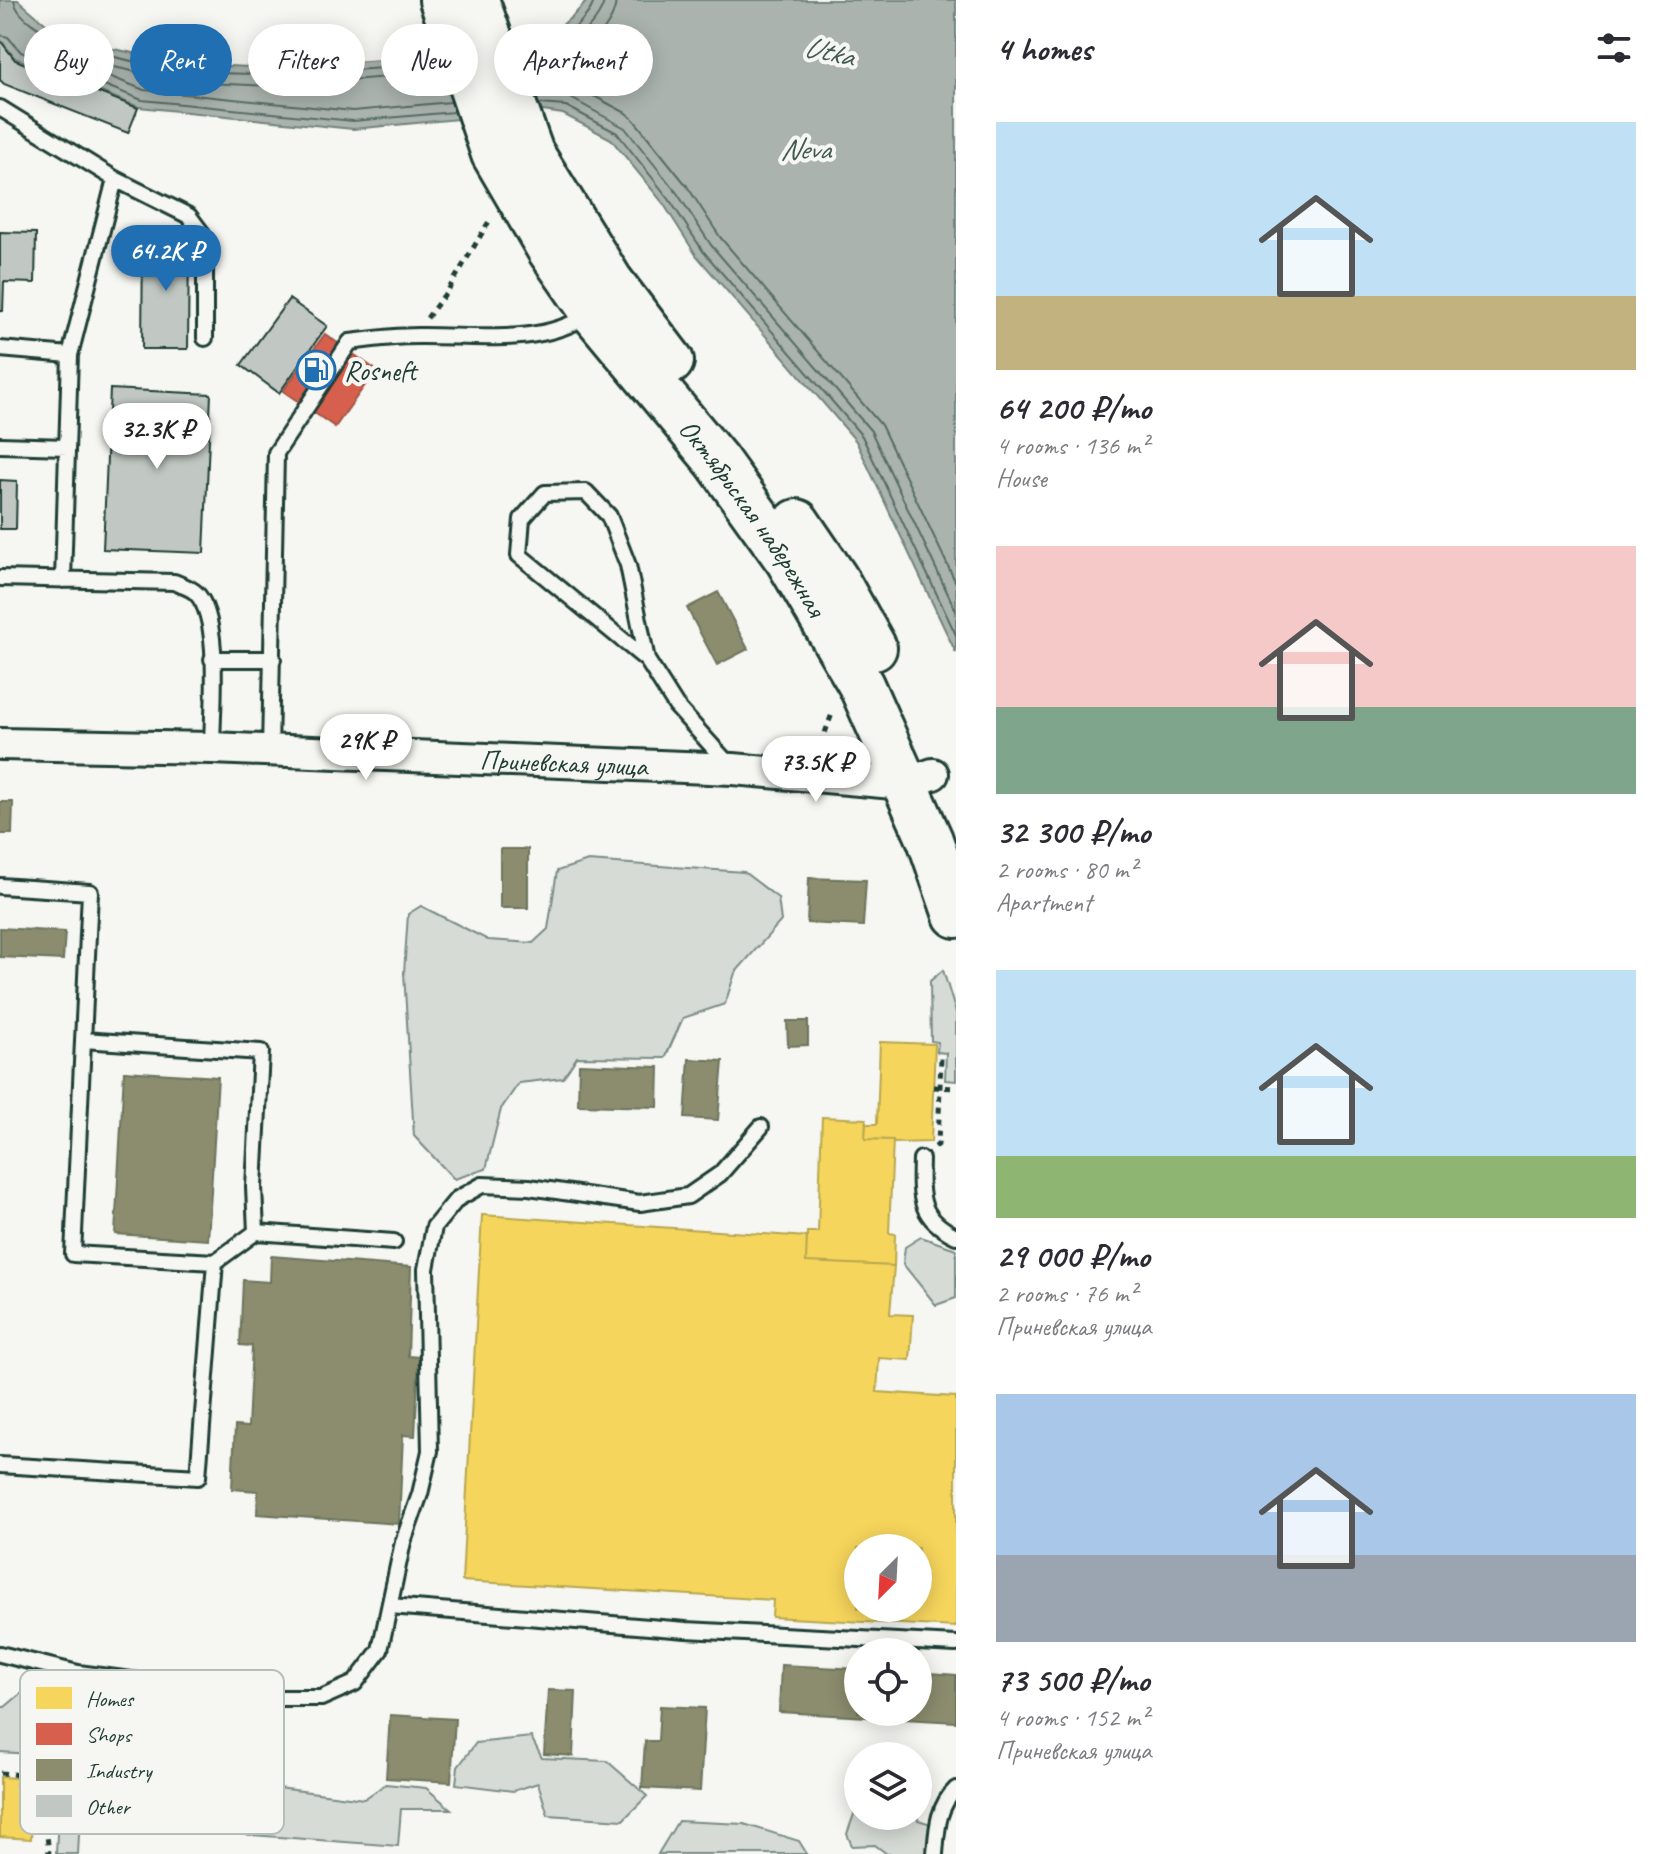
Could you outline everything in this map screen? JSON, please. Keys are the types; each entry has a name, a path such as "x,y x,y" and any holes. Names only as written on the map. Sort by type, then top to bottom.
{"main road":[{"path":"464,13 512,153"},
{"name":"Октябрьская набережная","path":"512,153 550,250 593,312 717,461 788,560 919,779 956,827"},
{"name":"Октябрьская набережная","path":"512,153 650,335 724,422 780,496 835,578 888,673 919,779 930,840 956,915"}],"street":[{"name":"Приневская улица","path":"0,744 212,748 919,779"}],"lane":[{"path":"2,114 115,179 189,216 201,232 205,253 205,338"},
{"path":"63,580 70,355 115,179"},
{"path":"270,751 276,453 350,342 414,335 525,336 573,325 593,312"},
{"path":"0,349 70,355"},
{"path":"0,445 67,447"},
{"path":"647,660 628,565 609,516 586,492 545,493 522,519 519,555 647,660 676,706 733,769"},
{"path":"0,578 174,582 195,591 206,608 212,628 212,748"},
{"path":"212,659 273,659"},
{"path":"0,886 90,892 73,1254 215,1262 256,1232 394,1242"},
{"path":"83,1040 261,1052 254,1187 256,1232"},
{"path":"284,1698 321,1698 355,1683 380,1650 403,1542 420,1494 430,1451 426,1269 434,1227 457,1199 482,1185 529,1187 640,1203 688,1196 720,1174 761,1127"},
{"path":"921,1159 920,1196 924,1210 942,1229 956,1236"},
{"path":"0,1465 198,1477 215,1262"},
{"path":"390,1606 686,1630 956,1644"},
{"path":"0,1654 71,1670"},
{"path":"935,1854 938,1817 948,1796 956,1789"}],"path":[{"path":"414,335 450,287 493,214"},
{"path":"821,744 834,707"},
{"path":"921,1159 938,1145 936,1087 941,1057"},
{"path":"936,1087 956,1088"},
{"path":"0,1773 20,1775"},
{"path":"47,1834 49,1854"}],"shaded area":[{"path":"588,861 744,872 778,898 781,921 735,973 725,1004 683,1018 665,1058 577,1057 563,1078 519,1083 501,1109 486,1169 454,1179 414,1136 404,973 408,914 421,906 488,940 533,943 548,929 557,871"},
{"path":"943,970 956,1013 956,1081 945,1080 946,1053 937,1052 938,1042 931,1041 930,981"},
{"path":"921,1237 956,1249 956,1298 936,1305 903,1264 905,1247"},
{"path":"20,1694 20,1753 0,1752 0,1707 5,1707"},
{"path":"531,1737 542,1758 607,1761 647,1796 623,1820 548,1815 538,1783 513,1791 456,1784 458,1767 476,1743"},
{"path":"386,1784 426,1788 451,1809 401,1809 398,1846 238,1834 284,1834 284,1789 364,1799"},
{"path":"678,1821 744,1824 799,1841 807,1854 658,1854"},
{"path":"848,1830 931,1830 932,1842 925,1854 887,1854 875,1845 852,1846"},
{"path":"57,1834 79,1834 78,1854 56,1854"}],"water":[{"name":"Neva","path":"0,0 18,0 46,24 24,24 24,62 15,58 0,39"},
{"name":"Neva","path":"588,0 956,0 956,653 856,441 696,255 663,203 611,139 563,114 543,111 353,129 139,107 111,96 114,96 114,49 130,52 130,96 232,96 232,66 248,67 248,96 365,96 365,61 381,60 381,96 478,96 478,53 494,52 494,96 653,96 653,24 564,24"}],"building: Homes":[{"path":"880,1042 935,1044 931,1142 893,1143 893,1140 865,1139 866,1124 877,1124"},
{"path":"822,1117 866,1119 865,1139 893,1140 889,1233 895,1234 894,1266 806,1262 807,1232 818,1232"},
{"path":"482,1215 807,1237 806,1262 894,1266 890,1314 913,1315 910,1360 879,1358 877,1392 956,1397 956,1627 864,1622 932,1622 932,1534 844,1534 844,1621 772,1617 773,1600 462,1581"},
{"path":"0,1777 17,1778 16,1785 20,1785 20,1834 31,1834 31,1839 0,1837"}],"building: Shops":[{"path":"325,334 376,370 335,427 283,391"}],"building: Industry":[{"path":"718,592 748,649 717,665 687,608"},
{"path":"0,802 13,802 12,834 0,834"},
{"path":"500,849 528,849 528,908 500,908"},
{"path":"809,878 866,880 863,926 807,923"},
{"path":"0,928 65,932 63,960 0,957"},
{"path":"787,1021 808,1021 808,1045 788,1046"},
{"path":"689,1059 723,1061 718,1120 685,1118"},
{"path":"579,1064 659,1067 658,1107 578,1105"},
{"path":"124,1071 218,1077 208,1240 115,1234"},
{"path":"271,1256 411,1267 408,1356 419,1357 415,1436 403,1435 399,1524 257,1514 258,1491 232,1489 235,1426 248,1427 252,1346 240,1345 243,1280 270,1282"},
{"path":"781,1665 844,1668 844,1716 779,1712"},
{"path":"932,1673 956,1675 956,1722 932,1721"},
{"path":"548,1690 576,1691 573,1756 544,1754"},
{"path":"660,1706 705,1708 700,1791 642,1788 645,1741 658,1741"},
{"path":"390,1715 455,1719 451,1782 386,1778"}],"building: Other":[{"path":"0,40 15,60 24,64 24,92 0,80"},
{"path":"34,96 107,96 138,108 128,133"},
{"path":"0,232 36,233 35,283 4,282 3,311 0,311"},
{"path":"143,237 189,237 188,349 142,349"},
{"path":"289,299 327,326 279,393 241,365"},
{"path":"110,389 211,394 204,553 103,549"},
{"path":"0,480 17,481 16,529 0,529"}],"place":[{"name":"Rosneft","path":"316,370"}],"water label":[{"name":"Utka","path":"829,51"}]}
